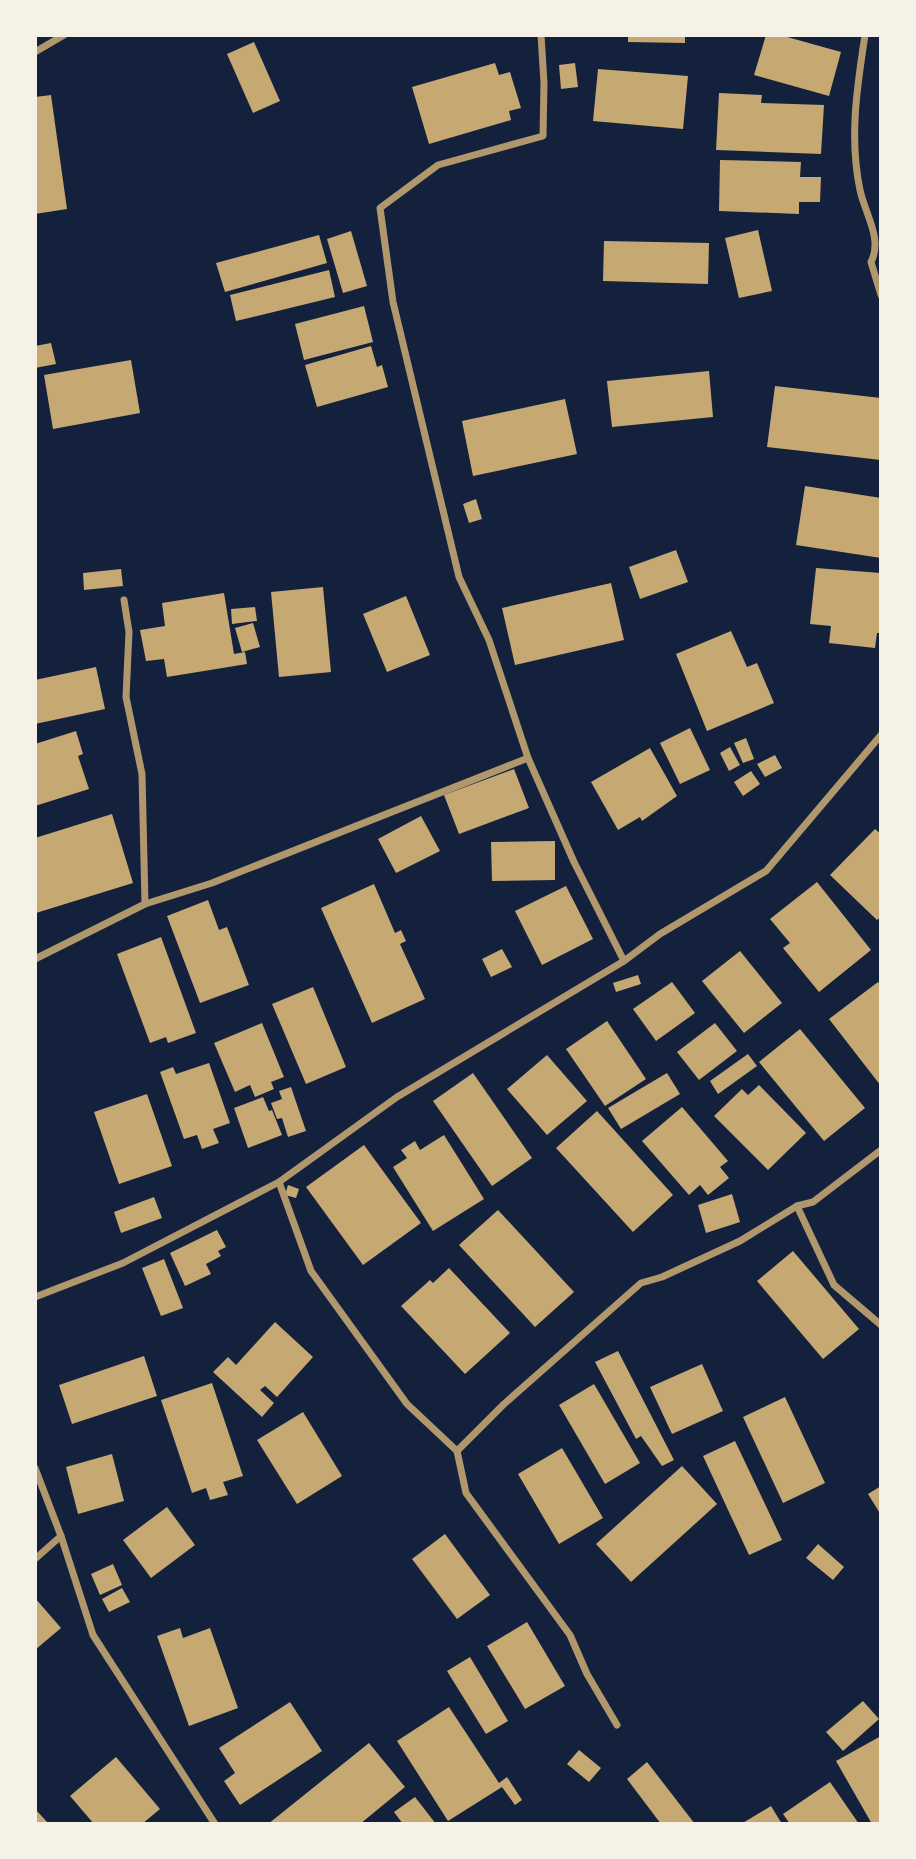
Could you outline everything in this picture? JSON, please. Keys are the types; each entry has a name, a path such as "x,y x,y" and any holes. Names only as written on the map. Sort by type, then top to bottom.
{"street":[{"path":"35,52 64,35"},
{"path":"541,35 543,136 438,165 380,208 393,302 459,577 489,640 528,758 574,862 624,961"},
{"path":"865,35 854,100 857,170 860,192 876,240 876,253 871,262 881,295"},
{"path":"124,600 129,632 126,696 142,774 145,904"},
{"path":"35,1297 123,1263 279,1182 397,1097 624,961 660,934 766,871 881,735"},
{"path":"35,959 145,904 212,883 528,758"},
{"path":"457,1451 504,1404 641,1283 662,1277 740,1241 797,1206 813,1202 881,1150"},
{"path":"279,1182 312,1271 407,1404 457,1451 466,1493 570,1634 587,1674 617,1725"},
{"path":"797,1206 834,1285 881,1325"},
{"path":"35,1468 61,1536 93,1635 215,1824"},
{"path":"35,1559 61,1536"}],"building":[{"path":"628,35 685,35 685,43 628,42"},
{"path":"766,35 780,35 841,52 829,96 754,75"},
{"path":"254,42 280,101 253,113 227,54"},
{"path":"495,63 499,75 510,72 521,108 509,111 511,120 429,144 412,87"},
{"path":"575,63 578,87 561,89 559,65"},
{"path":"598,69 688,76 683,129 593,121"},
{"path":"719,93 762,95 761,103 824,105 821,154 716,150"},
{"path":"51,95 67,209 35,214 35,97"},
{"path":"720,160 801,162 800,177 821,177 820,202 799,202 799,214 719,211"},
{"path":"758,230 772,291 739,298 725,238"},
{"path":"351,231 367,286 343,293 327,239"},
{"path":"319,235 327,263 225,292 216,263"},
{"path":"604,241 709,243 708,284 603,281"},
{"path":"329,270 335,297 236,321 230,295"},
{"path":"364,306 373,342 304,360 295,324"},
{"path":"51,343 56,364 35,368 35,346"},
{"path":"371,346 377,367 382,365 388,387 317,407 305,365"},
{"path":"131,360 140,413 53,429 44,375"},
{"path":"709,371 713,417 612,427 607,381"},
{"path":"775,386 881,398 881,460 767,447"},
{"path":"565,399 577,454 473,476 462,421"},
{"path":"805,486 881,498 881,558 796,545"},
{"path":"476,499 482,519 469,523 463,504"},
{"path":"676,550 688,582 640,599 629,567"},
{"path":"816,568 881,573 881,633 877,633 875,648 829,643 831,626 810,624"},
{"path":"121,569 123,586 84,590 83,573"},
{"path":"611,583 624,640 515,665 502,608"},
{"path":"323,587 331,672 279,677 271,592"},
{"path":"224,593 234,654 245,652 247,664 167,677 164,659 146,661 140,630 165,626 162,603"},
{"path":"406,596 430,655 387,672 363,614"},
{"path":"255,607 257,621 232,624 231,609"},
{"path":"253,623 260,647 242,652 235,628"},
{"path":"731,631 747,667 757,663 774,703 707,731 676,654"},
{"path":"96,667 105,709 35,724 35,680"},
{"path":"690,728 710,770 680,784 660,743"},
{"path":"76,731 83,754 78,756 89,789 35,806 35,744"},
{"path":"746,738 754,759 743,763 734,743"},
{"path":"730,747 740,765 729,771 720,753"},
{"path":"650,748 677,796 642,821 640,817 618,830 591,782"},
{"path":"775,755 782,768 765,777 757,764"},
{"path":"514,769 529,808 459,834 444,795"},
{"path":"751,771 760,784 743,796 734,782"},
{"path":"112,814 133,883 36,913 35,838"},
{"path":"421,816 440,851 396,873 378,839"},
{"path":"875,829 881,834 881,917 877,920 830,875"},
{"path":"555,841 555,880 492,881 491,842"},
{"path":"817,882 871,950 819,992 783,948 790,943 770,919"},
{"path":"374,884 395,933 401,930 406,941 400,944 425,999 372,1023 321,908"},
{"path":"566,886 593,939 542,965 515,911"},
{"path":"208,900 219,930 227,927 249,985 200,1003 167,916"},
{"path":"161,937 196,1033 168,1043 166,1037 150,1043 117,954"},
{"path":"502,949 512,967 491,977 482,959"},
{"path":"740,951 782,1003 744,1033 702,981"},
{"path":"638,975 641,984 616,992 613,983"},
{"path":"672,982 695,1013 656,1041 633,1009"},
{"path":"878,982 881,986 881,1086 829,1019"},
{"path":"313,987 346,1067 306,1084 272,1004"},
{"path":"607,1021 646,1079 605,1106 566,1049"},
{"path":"262,1023 284,1077 271,1082 274,1089 255,1097 250,1085 235,1092 214,1043"},
{"path":"715,1023 737,1051 699,1080 677,1052"},
{"path":"800,1029 865,1108 824,1141 759,1062"},
{"path":"748,1054 757,1066 718,1094 710,1081"},
{"path":"547,1055 587,1101 547,1135 507,1089"},
{"path":"209,1063 230,1123 213,1129 219,1143 202,1149 197,1135 184,1139 160,1072 173,1067 176,1074"},
{"path":"473,1073 532,1158 492,1186 433,1101"},
{"path":"667,1073 680,1094 621,1129 608,1108"},
{"path":"759,1085 806,1133 768,1170 714,1116 742,1089 748,1095"},
{"path":"291,1087 306,1131 288,1137 282,1118 277,1119 271,1103 282,1099 279,1091"},
{"path":"147,1094 172,1166 119,1184 94,1112"},
{"path":"263,1097 269,1111 272,1110 282,1135 248,1148 234,1108"},
{"path":"682,1107 728,1161 720,1167 729,1178 708,1195 700,1185 689,1195 642,1141"},
{"path":"597,1111 673,1195 633,1232 556,1148"},
{"path":"444,1135 484,1199 433,1231 393,1167 407,1158 401,1150 415,1141 420,1150"},
{"path":"364,1145 421,1223 363,1265 306,1187"},
{"path":"288,1185 299,1189 296,1198 285,1195"},
{"path":"732,1194 740,1222 706,1233 698,1205"},
{"path":"154,1197 162,1218 121,1233 114,1212"},
{"path":"498,1210 574,1292 535,1327 459,1245"},
{"path":"217,1230 226,1247 218,1251 221,1256 206,1264 211,1274 185,1286 170,1253"},
{"path":"793,1251 859,1329 823,1359 757,1281"},
{"path":"164,1259 183,1308 161,1316 142,1268"},
{"path":"449,1268 510,1333 465,1374 401,1306 430,1280 433,1283"},
{"path":"275,1322 313,1357 277,1397 265,1386 260,1390 274,1403 262,1417 213,1372 228,1357 236,1365"},
{"path":"618,1351 674,1460 662,1466 641,1436 636,1439 595,1362"},
{"path":"144,1356 157,1396 72,1424 59,1385"},
{"path":"702,1364 723,1411 672,1434 650,1387"},
{"path":"212,1383 243,1476 223,1482 228,1495 210,1500 206,1488 192,1493 161,1400"},
{"path":"594,1384 640,1463 605,1484 559,1405"},
{"path":"785,1397 825,1483 783,1503 743,1417"},
{"path":"303,1412 342,1476 297,1504 257,1440"},
{"path":"735,1441 782,1540 749,1555 703,1456"},
{"path":"562,1448 603,1518 559,1544 518,1474"},
{"path":"112,1454 124,1501 78,1514 66,1467"},
{"path":"682,1466 717,1504 631,1582 596,1544"},
{"path":"881,1486 881,1515 868,1494"},
{"path":"167,1507 195,1545 151,1578 123,1540"},
{"path":"445,1534 490,1595 457,1619 412,1559"},
{"path":"818,1544 844,1567 833,1580 806,1558"},
{"path":"113,1564 122,1585 100,1595 91,1574"},
{"path":"122,1588 130,1602 109,1612 102,1599"},
{"path":"35,1598 61,1628 35,1650"},
{"path":"527,1622 565,1686 525,1709 487,1646"},
{"path":"180,1628 183,1638 210,1628 238,1708 189,1726 157,1636"},
{"path":"470,1657 508,1721 486,1734 447,1671"},
{"path":"863,1701 879,1719 843,1751 826,1732"},
{"path":"290,1702 322,1751 240,1805 224,1781 235,1773 219,1748"},
{"path":"449,1707 499,1783 507,1777 522,1800 515,1805 502,1787 448,1821 397,1741"},
{"path":"881,1736 881,1822 872,1824 836,1761"},
{"path":"369,1743 405,1787 360,1824 268,1824"},
{"path":"579,1750 601,1768 589,1782 567,1764"},
{"path":"116,1757 160,1809 142,1824 94,1824 70,1796"},
{"path":"647,1762 695,1824 661,1824 627,1779"},
{"path":"830,1782 859,1824 790,1824 783,1814"},
{"path":"415,1797 436,1824 403,1824 394,1812"},
{"path":"771,1806 782,1824 741,1824"},
{"path":"35,1809 49,1824 35,1824"}]}
